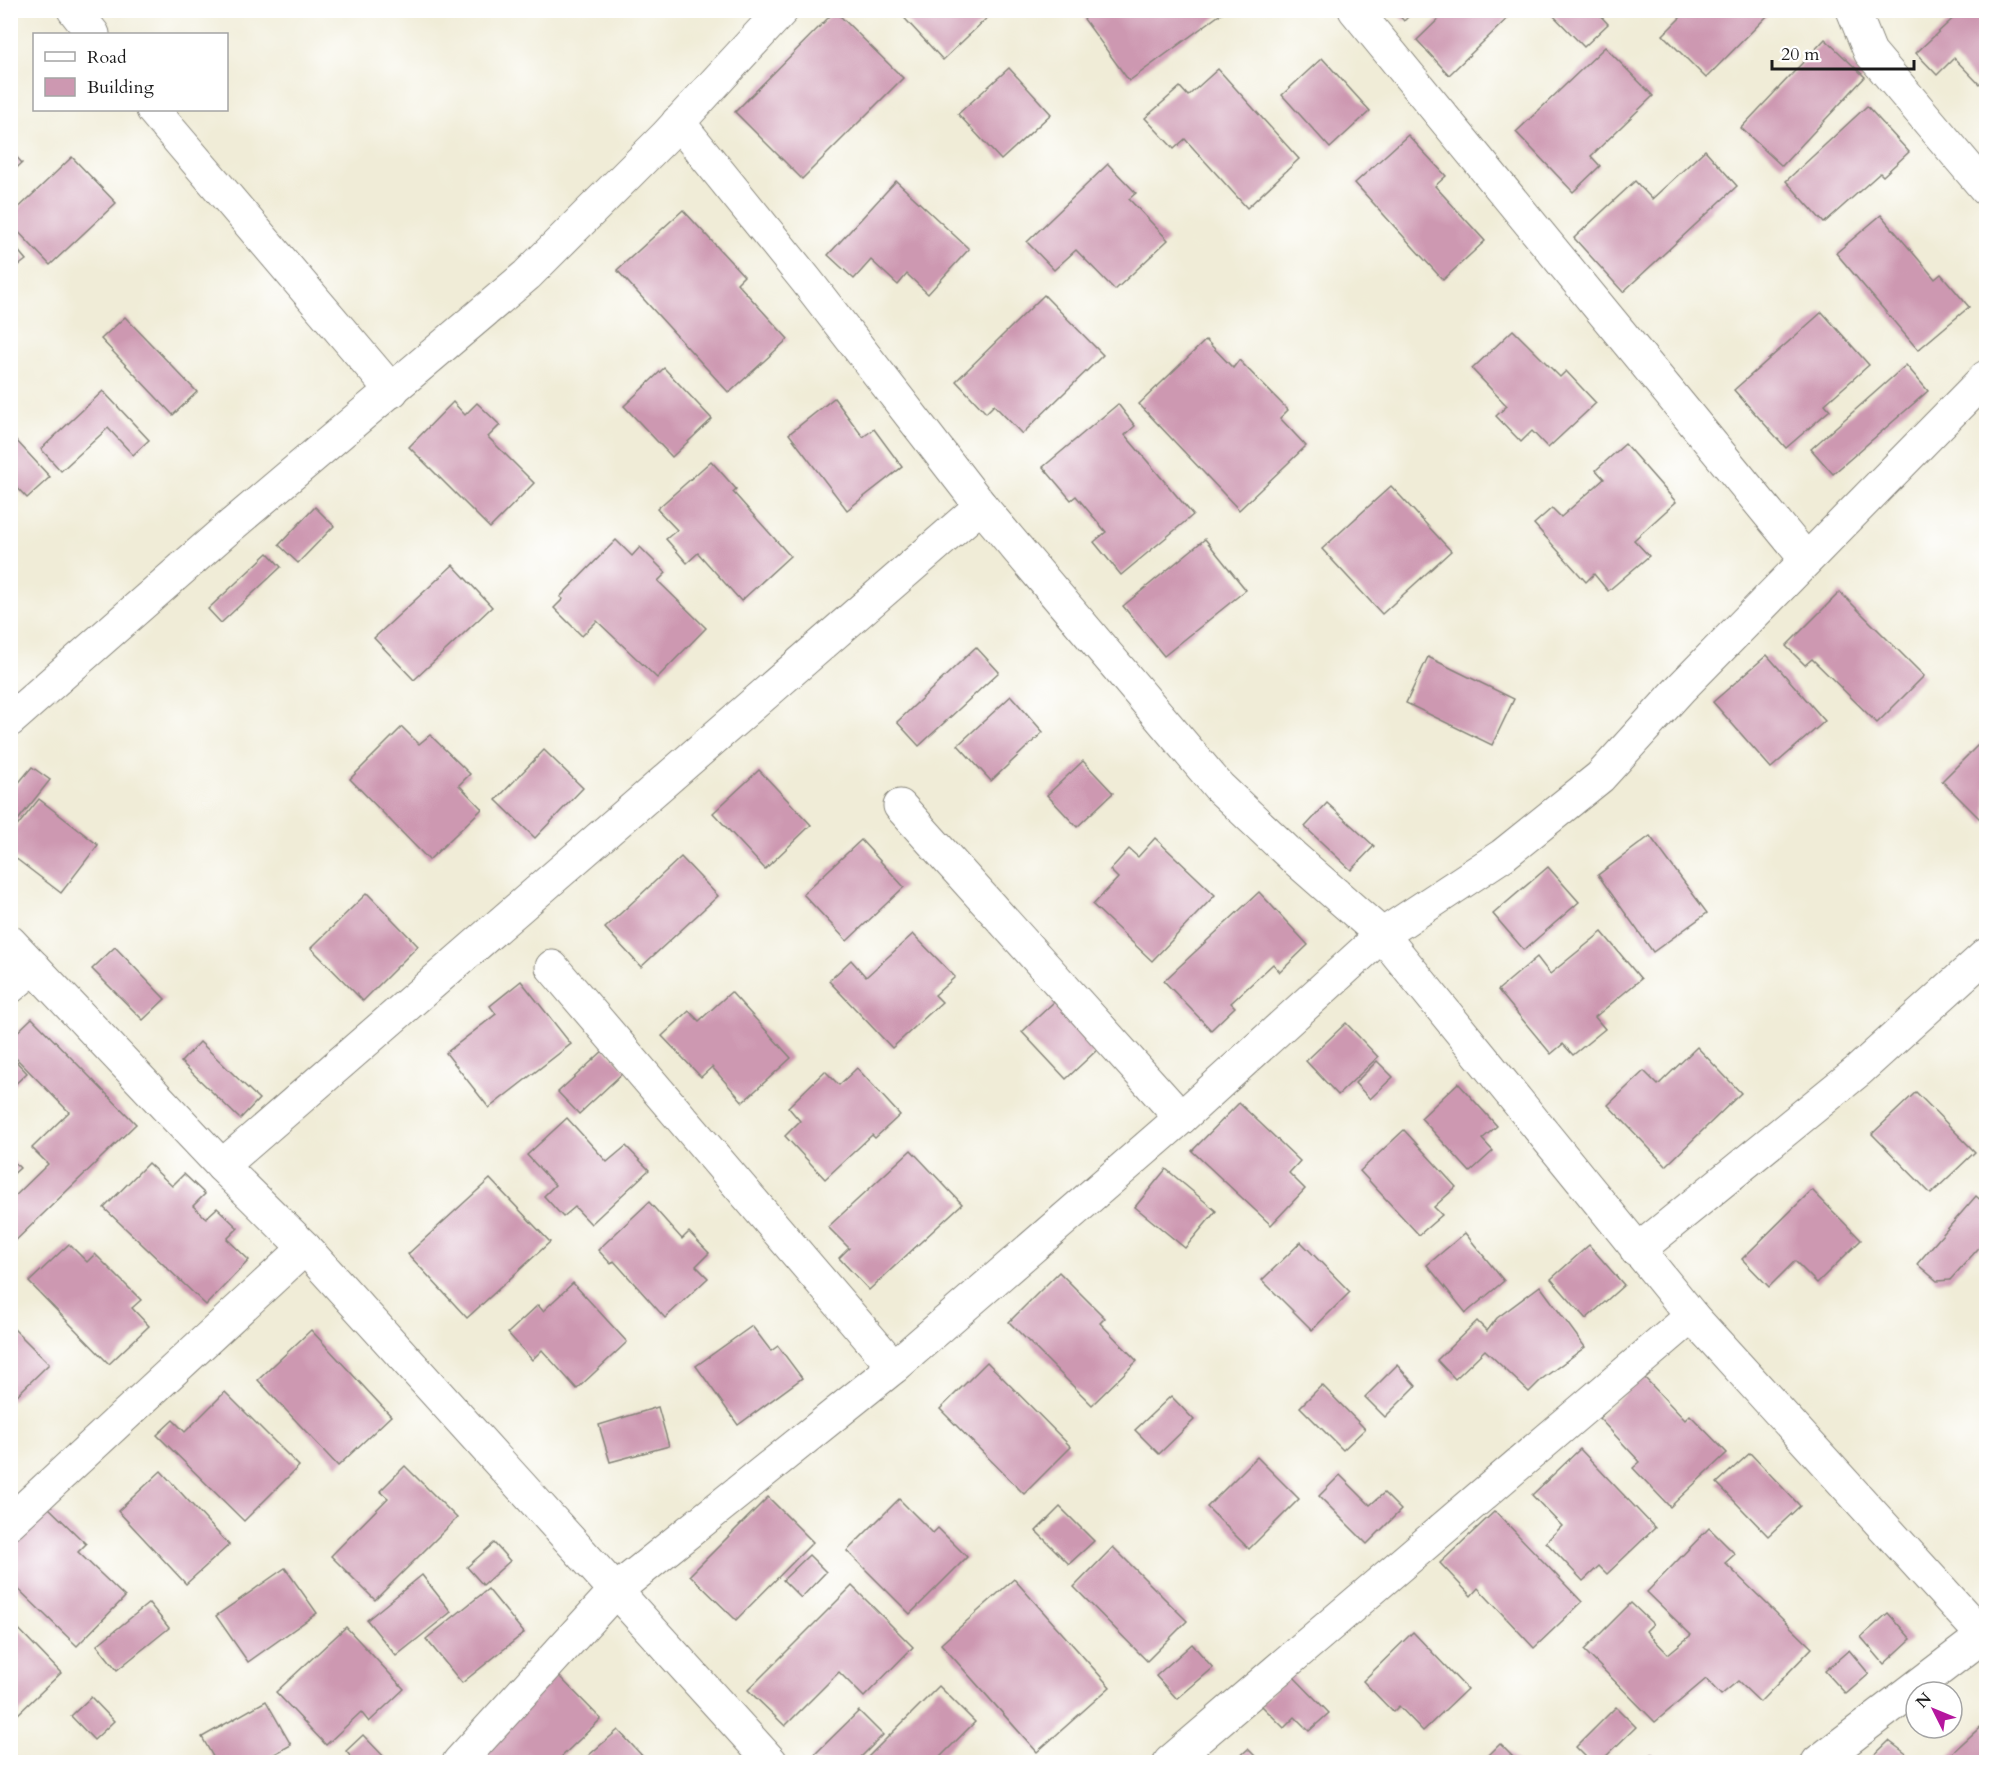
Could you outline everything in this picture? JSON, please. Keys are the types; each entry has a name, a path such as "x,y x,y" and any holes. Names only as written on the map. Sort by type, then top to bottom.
{"street":[{"path":"74,10 92,33"},
{"path":"10,720 217,538 392,392 527,275 678,122 782,10"},
{"path":"1355,10 1806,559"},
{"path":"1853,10 1870,52 1986,189"},
{"path":"154,111 392,392"},
{"path":"678,122 806,280 981,506 1220,787 1292,856 1382,935 1692,1316 1985,1638 1818,1762"},
{"path":"459,1762 615,1592 894,1367 1181,1118 1382,935 1503,855 1600,777 1681,688 1986,377"},
{"path":"222,1166 981,506"},
{"path":"900,806 1181,1118"},
{"path":"10,942 22,977 222,1166 305,1248 771,1762"},
{"path":"1637,1251 1858,1071 1986,955"},
{"path":"552,967 894,1367"},
{"path":"10,1522 305,1248"},
{"path":"1170,1762 1692,1316"}],"building":[{"path":"897,10 984,10 989,16 943,60"},
{"path":"1095,10 1226,10 1129,81 1084,19"},
{"path":"1394,10 1415,10 1404,21"},
{"path":"1448,10 1516,10 1449,75 1417,40"},
{"path":"1548,10 1595,10 1608,24 1584,47"},
{"path":"1688,10 1773,10 1706,78 1663,35"},
{"path":"1962,10 1986,10 1986,77 1979,84 1954,58 1937,75 1916,53"},
{"path":"835,11 903,78 802,179 735,112"},
{"path":"1825,39 1865,77 1782,166 1741,128"},
{"path":"1605,47 1653,96 1591,156 1600,166 1573,192 1516,132"},
{"path":"1322,58 1370,111 1330,148 1282,95"},
{"path":"1009,68 1051,114 1001,160 958,114"},
{"path":"1218,69 1299,159 1247,208 1185,139 1174,149 1145,118 1180,87 1188,96"},
{"path":"1867,106 1909,152 1883,176 1880,173 1824,223 1786,181"},
{"path":"1408,135 1446,176 1435,186 1485,241 1443,280 1355,183"},
{"path":"10,150 22,163 10,174"},
{"path":"1705,150 1737,186 1623,292 1574,238 1635,181 1652,199"},
{"path":"72,157 116,203 50,265 10,223 10,216"},
{"path":"1108,164 1136,193 1129,199 1168,240 1115,290 1076,250 1054,270 1027,242"},
{"path":"896,181 969,249 928,294 907,274 898,285 871,260 854,279 828,255"},
{"path":"683,210 744,276 737,283 788,339 729,393 617,270"},
{"path":"1881,215 1935,279 1941,274 1969,307 1918,350 1836,253"},
{"path":"10,241 26,260 10,272"},
{"path":"1044,295 1103,355 1022,434 994,405 986,413 956,381"},
{"path":"1822,312 1869,365 1825,404 1830,410 1786,448 1734,390"},
{"path":"125,317 197,392 173,415 101,339"},
{"path":"1513,330 1560,377 1566,371 1596,403 1548,448 1532,431 1521,442 1496,416 1507,406 1472,369"},
{"path":"1206,340 1233,368 1239,360 1288,410 1280,418 1306,446 1239,510 1139,404"},
{"path":"1906,365 1928,391 1833,474 1811,449"},
{"path":"664,368 712,419 672,457 624,406"},
{"path":"103,391 149,440 133,455 108,428 61,471 41,449"},
{"path":"834,398 863,437 874,429 902,467 847,510 789,434"},
{"path":"453,402 465,415 477,403 500,425 488,437 534,483 490,528 409,447"},
{"path":"1118,404 1135,426 1125,435 1193,515 1121,575 1094,542 1106,532 1076,496 1071,500 1043,467"},
{"path":"14,438 50,477 27,498 10,480 10,442"},
{"path":"1625,444 1676,502 1634,540 1649,556 1608,591 1594,574 1586,582 1534,524 1552,508 1561,517 1604,479 1596,470"},
{"path":"711,461 736,489 733,492 790,556 741,601 698,553 687,563 666,539 677,530 657,509"},
{"path":"1391,486 1451,551 1382,614 1322,549"},
{"path":"315,507 334,526 298,563 279,545"},
{"path":"1205,539 1246,590 1164,656 1123,606"},
{"path":"616,540 632,556 640,547 666,573 658,581 706,628 657,678 597,621 582,636 554,608 563,599 560,597"},
{"path":"268,553 281,567 221,623 208,609"},
{"path":"453,565 492,607 414,680 374,638"},
{"path":"1840,592 1924,676 1877,723 1812,659 1805,665 1786,646"},
{"path":"976,647 999,672 919,746 897,722"},
{"path":"1767,655 1825,721 1771,768 1713,702"},
{"path":"1428,657 1514,699 1492,745 1406,703"},
{"path":"1011,696 1043,732 991,781 958,745"},
{"path":"402,727 419,744 430,735 470,774 459,785 482,809 429,860 350,779"},
{"path":"1986,737 1986,825 1942,781"},
{"path":"544,750 583,788 535,838 496,800"},
{"path":"1083,761 1113,793 1077,827 1047,795"},
{"path":"32,767 50,780 10,830 10,793"},
{"path":"759,770 811,825 765,869 713,813"},
{"path":"39,799 98,845 61,893 10,854 10,835"},
{"path":"1327,803 1374,846 1351,870 1305,827"},
{"path":"1650,836 1707,913 1653,952 1598,875"},
{"path":"1155,838 1215,895 1152,961 1093,905 1118,878 1110,870 1129,849 1138,857"},
{"path":"861,840 904,887 847,941 803,894"},
{"path":"681,857 718,896 641,967 605,928"},
{"path":"1548,867 1579,902 1524,950 1493,914"},
{"path":"1259,892 1308,945 1280,972 1273,964 1231,1003 1235,1007 1211,1030 1164,981"},
{"path":"367,893 418,946 363,1001 311,948"},
{"path":"1602,932 1641,979 1595,1017 1605,1029 1573,1055 1563,1044 1551,1054 1498,990 1537,957 1550,974"},
{"path":"913,934 955,977 935,995 942,1002 892,1048 829,981 851,960 866,977"},
{"path":"115,947 165,999 143,1020 92,969"},
{"path":"521,981 571,1044 489,1108 446,1053 496,1014 490,1006"},
{"path":"731,992 791,1058 743,1102 712,1067 701,1077 662,1036 689,1011 699,1021"},
{"path":"1054,1002 1098,1049 1066,1079 1022,1032"},
{"path":"32,1018 136,1124 10,1246 10,1201 48,1164 32,1148 69,1112 10,1052 10,1039"},
{"path":"1346,1023 1378,1057 1338,1095 1306,1061"},
{"path":"200,1042 259,1099 240,1119 181,1062"},
{"path":"1697,1047 1741,1093 1666,1166 1608,1105 1644,1071 1658,1085"},
{"path":"605,1049 626,1070 579,1114 558,1092"},
{"path":"10,1055 27,1073 10,1089"},
{"path":"1377,1061 1393,1077 1370,1099 1355,1083"},
{"path":"857,1068 900,1115 875,1138 872,1135 825,1179 785,1136 800,1121 788,1107 825,1071 839,1085"},
{"path":"1458,1083 1497,1126 1482,1139 1493,1151 1470,1172 1421,1118"},
{"path":"1916,1092 1975,1152 1931,1194 1872,1134"},
{"path":"1239,1103 1300,1161 1289,1173 1305,1189 1271,1225 1192,1151"},
{"path":"567,1118 607,1162 626,1146 649,1170 591,1224 575,1207 563,1217 544,1196 555,1185 527,1155"},
{"path":"1404,1130 1456,1187 1434,1207 1442,1215 1419,1235 1360,1171"},
{"path":"911,1150 962,1204 869,1290 839,1258 849,1248 828,1227"},
{"path":"10,1158 20,1168 10,1177"},
{"path":"148,1163 172,1186 184,1174 205,1194 193,1206 206,1218 217,1208 238,1228 227,1239 249,1260 206,1305 104,1208"},
{"path":"1166,1169 1216,1211 1185,1248 1135,1207"},
{"path":"490,1179 550,1242 467,1318 408,1254"},
{"path":"1812,1190 1861,1240 1817,1283 1795,1261 1769,1287 1742,1259"},
{"path":"1976,1196 1986,1205 1986,1240 1950,1280 1937,1281 1917,1264"},
{"path":"649,1202 682,1239 689,1232 709,1253 696,1266 708,1278 665,1318 614,1261 611,1264 598,1250"},
{"path":"1465,1233 1504,1281 1466,1313 1427,1265"},
{"path":"1301,1242 1350,1292 1312,1330 1262,1280"},
{"path":"69,1244 87,1262 95,1254 141,1300 132,1308 149,1326 109,1364 29,1282"},
{"path":"1589,1245 1624,1285 1586,1319 1551,1279"},
{"path":"1059,1272 1105,1318 1100,1323 1137,1361 1092,1405 1009,1322"},
{"path":"573,1283 627,1342 577,1389 542,1350 532,1360 508,1333 538,1305 543,1311"},
{"path":"1540,1286 1585,1347 1542,1379 1529,1392 1485,1350 1455,1379 1437,1360 1477,1321 1487,1331 1497,1318"},
{"path":"10,1325 49,1364 10,1402"},
{"path":"752,1326 771,1351 778,1346 802,1378 738,1425 696,1366"},
{"path":"311,1330 391,1416 338,1466 258,1380"},
{"path":"987,1362 1071,1447 1024,1494 940,1409"},
{"path":"1397,1365 1416,1386 1385,1417 1365,1397"},
{"path":"1643,1376 1685,1420 1690,1415 1727,1453 1670,1507 1633,1468 1640,1462 1599,1418"},
{"path":"1322,1385 1365,1429 1343,1450 1300,1407"},
{"path":"225,1392 299,1466 244,1521 157,1435 173,1420 185,1432"},
{"path":"1171,1396 1194,1420 1159,1454 1135,1430"},
{"path":"658,1407 669,1446 610,1462 599,1425"},
{"path":"1580,1449 1655,1528 1607,1574 1599,1566 1583,1581 1546,1542 1562,1526 1532,1495"},
{"path":"1750,1453 1800,1506 1768,1536 1717,1483"},
{"path":"1257,1457 1299,1499 1249,1549 1207,1507"},
{"path":"405,1466 457,1518 375,1600 331,1556 388,1498 380,1491"},
{"path":"161,1471 229,1545 186,1584 118,1511"},
{"path":"1340,1475 1370,1505 1384,1493 1401,1510 1367,1544 1319,1496"},
{"path":"768,1497 813,1542 736,1620 690,1575"},
{"path":"899,1499 933,1533 938,1528 967,1557 910,1614 847,1551"},
{"path":"47,1506 86,1544 78,1552 125,1597 77,1646 10,1581 10,1543"},
{"path":"1060,1507 1094,1541 1069,1564 1036,1531"},
{"path":"1495,1511 1582,1602 1534,1648 1478,1588 1471,1596 1440,1563"},
{"path":"1709,1528 1735,1554 1725,1563 1812,1648 1760,1702 1738,1681 1721,1695 1706,1679 1655,1722 1584,1650 1631,1603 1653,1624 1646,1631 1668,1654 1691,1635 1647,1592"},
{"path":"494,1543 510,1561 483,1585 467,1567"},
{"path":"1113,1547 1187,1621 1147,1661 1074,1587"},
{"path":"809,1555 826,1572 801,1598 783,1580"},
{"path":"285,1568 317,1613 248,1662 216,1616"},
{"path":"422,1575 451,1612 396,1656 367,1620"},
{"path":"1014,1579 1110,1687 1037,1752 941,1644"},
{"path":"852,1586 913,1647 864,1697 839,1672 785,1726 748,1690"},
{"path":"488,1589 524,1633 462,1683 426,1639"},
{"path":"149,1603 169,1628 117,1670 97,1645"},
{"path":"1888,1613 1911,1639 1884,1664 1861,1637"},
{"path":"10,1620 61,1673 16,1716 10,1710"},
{"path":"346,1627 404,1689 369,1722 361,1712 326,1745 276,1692"},
{"path":"1413,1632 1467,1689 1423,1731 1399,1706 1393,1712 1363,1681"},
{"path":"1192,1644 1213,1668 1177,1699 1156,1676"},
{"path":"1849,1650 1869,1674 1846,1694 1825,1671"},
{"path":"557,1674 601,1719 556,1762 466,1762"},
{"path":"1291,1674 1329,1713 1309,1731 1295,1717 1284,1728 1260,1704"},
{"path":"939,1686 975,1722 935,1762 863,1762"},
{"path":"91,1697 114,1721 94,1740 71,1716"},
{"path":"266,1701 291,1745 260,1762 216,1762 202,1737"},
{"path":"1616,1707 1636,1727 1600,1762 1591,1762 1576,1747"},
{"path":"859,1711 883,1735 856,1762 814,1762 810,1759"},
{"path":"1986,1722 1986,1762 1942,1762"},
{"path":"618,1730 648,1762 581,1762"},
{"path":"363,1735 389,1762 345,1762 351,1757 346,1751"},
{"path":"1889,1741 1917,1762 1867,1762"},
{"path":"1500,1744 1518,1762 1482,1762"},
{"path":"1248,1749 1261,1762 1234,1762"},
{"path":"1652,1754 1661,1762 1643,1762"}]}
